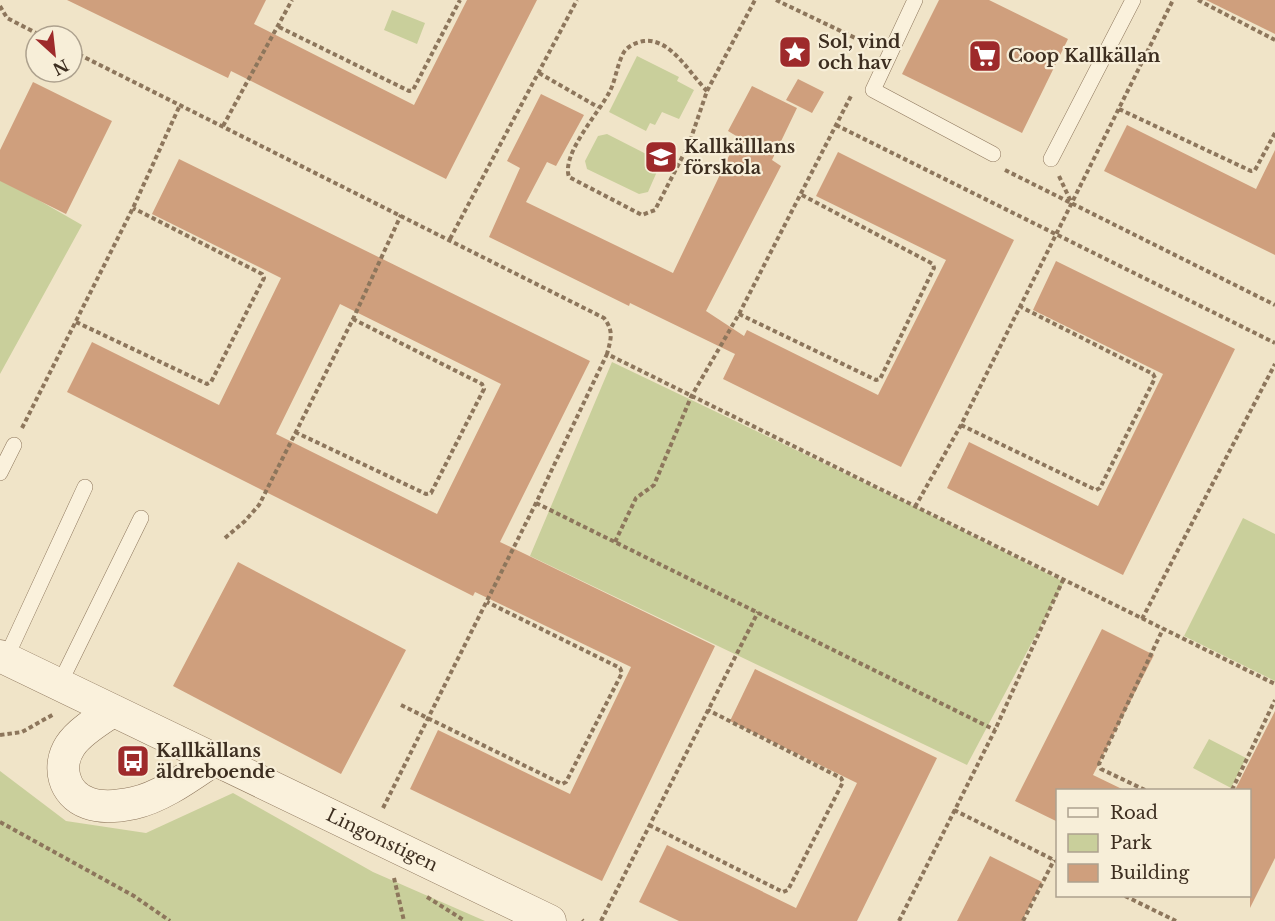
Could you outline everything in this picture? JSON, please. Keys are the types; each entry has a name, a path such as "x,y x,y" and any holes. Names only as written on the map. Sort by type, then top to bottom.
{"street":[{"name":"Lingonstigen","path":"3,657 550,921"},
{"path":"113,711 71,744 63,760 63,778 72,794 88,803 112,806 135,803 158,794 215,759"}],"lane":[{"path":"915,0 873,90 993,154"},
{"path":"1051,159 1133,0"},
{"path":"0,473 14,445"},
{"path":"3,657 85,487"},
{"path":"67,688 141,518"}],"path":[{"path":"223,126 292,0"},
{"path":"279,27 409,91 413,90 460,0"},
{"path":"450,239 576,0"},
{"path":"707,91 672,52 654,42 643,41 629,46 624,52 609,94 598,107 567,164 569,177 642,216 656,210 689,144 707,91 755,0"},
{"path":"776,0 889,54"},
{"path":"915,507 961,425 1173,0"},
{"path":"1198,0 1275,40"},
{"path":"0,6 7,18 24,27"},
{"path":"84,57 401,214 604,318 612,334 607,354 536,503 382,809"},
{"path":"539,73 598,107"},
{"path":"615,542 636,498 654,485 691,397 739,314 856,87"},
{"path":"14,445 133,208 180,105"},
{"path":"1119,108 1251,171 1255,170 1275,132"},
{"path":"836,125 1275,343"},
{"path":"993,154 1006,172 1275,305"},
{"path":"1051,159 1072,205"},
{"path":"739,314 876,380 880,379 934,268 933,264 800,194"},
{"path":"76,322 207,384 211,382 264,278 262,274 133,208"},
{"path":"225,538 246,521 259,505 353,319 401,214"},
{"path":"961,425 1096,490 1100,488 1155,378 1153,374 1021,307"},
{"path":"295,432 426,494 431,493 484,389 482,384 353,319"},
{"path":"607,354 1275,684"},
{"path":"1142,619 1275,364"},
{"path":"536,503 995,730"},
{"path":"898,921 995,730 1063,580"},
{"path":"401,705 562,784 566,782 622,673 621,668 487,602"},
{"path":"601,921 758,612"},
{"path":"1143,789 1101,769 1099,764 1163,629"},
{"path":"0,735 22,732 54,715 68,704 67,688"},
{"path":"1232,789 1275,700"},
{"path":"649,825 783,892 788,890 798,871 843,782 841,778 708,710"},
{"path":"954,810 1056,861 1023,921"},
{"path":"0,822 134,896 170,921"},
{"path":"1127,897 1176,921"}],"green space":[{"path":"392,10 425,23 417,44 384,30"},
{"path":"637,56 679,77 677,81 694,90 679,119 662,112 655,125 650,123 646,131 609,112"},
{"path":"607,134 656,159 659,167 648,192 639,194 587,169 585,161 598,136"},
{"path":"0,178 82,225 0,374"},
{"path":"612,362 919,509 1064,582 967,765 530,556"},
{"path":"1243,518 1275,534 1275,681 1184,636"},
{"path":"1209,739 1246,758 1231,788 1193,768"},
{"path":"0,771 66,821 146,833 233,793 373,872 485,921 0,921"}],"building":[{"path":"67,0 266,0 254,24 414,105 467,0 537,0 446,179 231,71 228,78"},
{"name":"Coop Kallkällan","path":"939,0 989,0 1068,39 1022,133 902,74"},
{"path":"1206,0 1275,0 1275,34"},
{"path":"798,79 824,92 812,113 786,100"},
{"path":"32,84 37,84 112,121 66,214 0,181 0,150"},
{"path":"752,86 797,108 772,160 781,166 706,311 744,336 747,330 878,395 946,260 816,196 838,152 1014,240 901,467 723,379 735,354 630,303 629,306 489,237 520,168 507,161 541,94 584,115 556,166 547,162 526,202 673,273 738,137 728,131"},
{"path":"1127,125 1256,189 1275,150 1275,255 1104,171"},
{"path":"179,159 590,361 500,542 715,646 602,881 410,789 438,730 570,794 631,667 475,592 473,596 67,392 92,342 219,405 281,278 152,214","holes":["340,304 501,384 437,514 276,434"]},
{"path":"1056,261 1235,349 1123,575 947,488 969,442 1098,506 1163,374 1033,310"},
{"path":"238,562 406,650 341,774 173,686"},
{"path":"1102,629 1154,655 1093,775 1122,789 1056,789 1056,821 1015,801"},
{"path":"755,669 937,758 857,921 679,921 639,902 667,845 796,908 857,783 730,721"},
{"path":"1275,711 1275,858 1250,908 1251,789 1236,789"},
{"path":"990,856 1042,882 1022,921 957,921"}],"place":[{"name":"Sol, vind och hav","path":"795,52"},
{"name":"Coop Kallkällan","path":"985,56"},
{"name":"Kallkälllans förskola","path":"661,157"},
{"name":"Kallkällans äldreboende","path":"133,761"}]}
